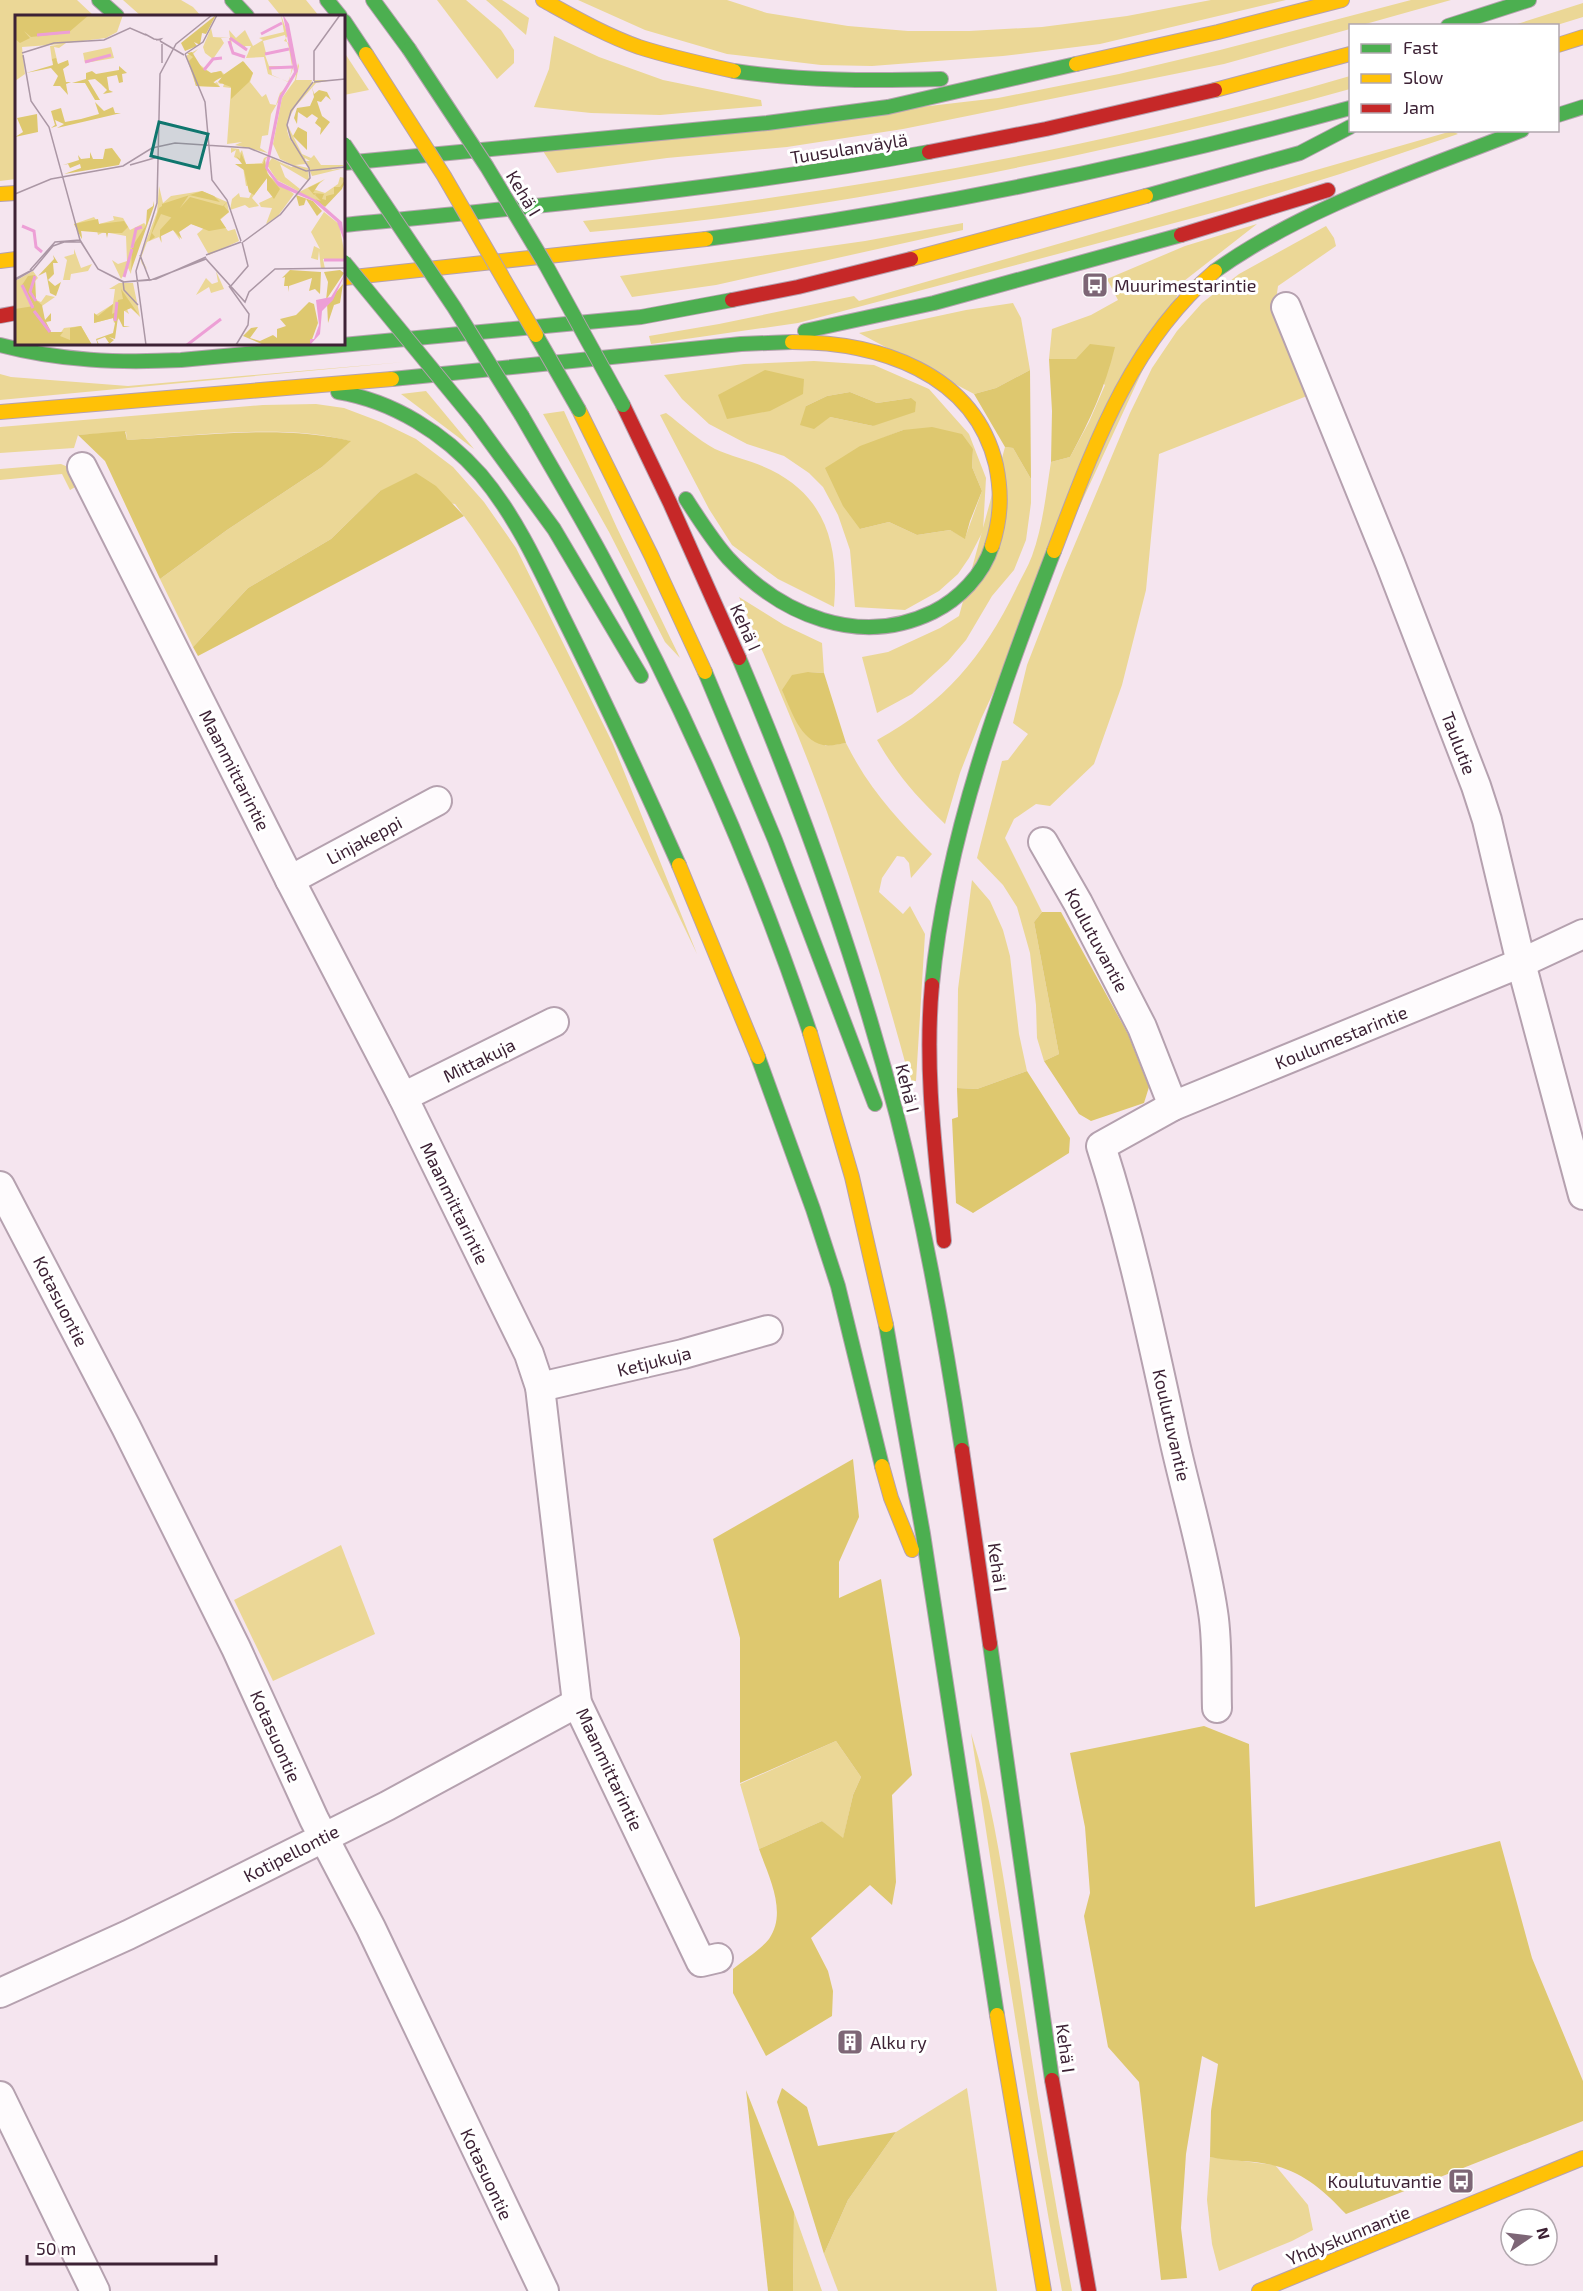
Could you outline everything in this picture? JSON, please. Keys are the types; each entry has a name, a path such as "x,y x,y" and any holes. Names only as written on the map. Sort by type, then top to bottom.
{"main road":[{"path":"99,0 116,15"},
{"path":"232,0 246,15"},
{"path":"327,0 339,15"},
{"name":"Kehä I","path":"373,0 409,49 487,167 547,267 623,405 733,641 773,738 847,940 885,1068 921,1220 948,1355 964,1452 1013,1815 1052,2079 1089,2291"},
{"path":"543,0 607,34 660,55 722,70 781,79 845,83 1041,72"},
{"path":"345,162 778,121 888,107 1218,32 1342,0"},
{"path":"1454,24 1529,0"},
{"path":"345,22 444,176 579,410 634,518 698,653 761,803 880,1115"},
{"path":"1559,44 1583,37"},
{"name":"Tuusulanväylä","path":"345,225 724,185 882,161 1086,121 1279,75 1349,54"},
{"path":"345,278 667,243 842,219 950,201 1174,154 1349,108"},
{"path":"1559,115 1579,108"},
{"path":"345,345 641,317 798,287 967,246 1300,153 1349,128"},
{"path":"693,349 826,328 934,303 1195,231 1505,132"},
{"path":"945,1251 934,1145 930,1063 931,992 943,906 974,782 1015,658 1078,490 1113,407 1139,360 1166,322 1194,290 1228,263 1263,241 1331,207 1517,132"},
{"path":"345,145 454,308 522,416 593,538 649,649 708,775 754,883 794,986 833,1106 880,1292 915,1480 1015,2131 1044,2291"},
{"path":"0,195 15,193"},
{"path":"0,261 15,259"},
{"path":"345,263 476,421 554,529 630,659 650,688"},
{"path":"0,316 15,314"},
{"path":"0,412 365,382 693,349 780,343 824,343 864,350 904,362 926,373 961,400 977,420 995,458 1003,493 998,533 990,555 960,596 943,608 902,625 868,628 840,625 811,616 783,604 733,564 711,536 623,405"},
{"path":"0,345 19,351 64,359 139,363 345,345"},
{"path":"204,396 342,392 376,402 422,425 450,446 480,475 513,520 565,620 639,776 673,850 736,1001 784,1128 839,1290 886,1485 933,1601"},
{"path":"663,707 708,775"},
{"path":"888,1136 921,1220"},
{"path":"948,1286 964,1452"},
{"name":"Yhdyskunnantie","path":"1259,2291 1583,2157"}],"street":[{"name":"Taulutie","path":"1286,307 1390,563 1476,786 1487,820 1521,963 1583,1195"},
{"name":"Maanmittarintie","path":"82,467 290,880 404,1097 529,1354 540,1387 577,1703 701,1962 718,1958"},
{"name":"Linjakeppi","path":"290,880 437,801"},
{"name":"Koulutuvantie","path":"1043,842 1078,903 1142,1028 1173,1106"},
{"name":"Koulumestarintie","path":"1101,1146 1173,1106 1521,963 1583,934"},
{"name":"Mittakuja","path":"404,1097 554,1022"},
{"name":"Koulutuvantie","path":"1101,1146 1131,1249 1202,1552 1214,1614 1217,1708"},
{"name":"Kotasuontie","path":"0,1186 126,1427 232,1639 323,1836 371,1928 544,2291"},
{"name":"Ketjukuja","path":"540,1387 684,1354 768,1330"},
{"name":"Kotipellontie","path":"0,1993 128,1935 408,1795 577,1703"},
{"path":"0,2096 95,2291"}],"shaded area":[{"path":"0,0 77,0 93,15 15,15 15,179 0,181"},
{"path":"123,0 181,0 193,7 200,15 140,15"},
{"path":"268,0 306,0 318,15 280,15"},
{"path":"437,0 466,0 501,30 514,50 514,63 497,79"},
{"path":"486,0 502,0 529,18 526,35"},
{"path":"578,0 727,0 767,13 848,26 908,31 969,31 1042,27 1127,16 1211,0 1286,0 1100,44 1003,56 872,66 821,65 727,54 645,30"},
{"path":"1411,0 1451,0 1366,24 1349,24 1349,29 1224,64 903,129 787,147 667,158 557,173 543,151 998,98 1119,74"},
{"path":"1583,3 1583,17 1559,24 1517,24"},
{"path":"554,36 599,57 663,80 761,100 762,106 660,115 591,113 534,107 549,69"},
{"path":"345,54 369,90 345,95"},
{"path":"1349,76 1349,89 1281,108 1143,141 953,180 833,202 651,226 590,232 583,221 777,197 874,182 1066,147 1256,102"},
{"path":"1449,132 1458,134 1227,209 798,323 651,344 649,336 854,296 859,301"},
{"path":"963,223 963,230 716,285 632,297 620,276 865,241"},
{"path":"1257,224 1184,281 981,719 960,773 945,824 908,785 877,740 901,726 942,694 975,657 990,636 1036,545 1051,462 1070,457 1105,385 1076,359 1049,359 1052,329 1091,315 1118,300 1107,279 1185,246"},
{"path":"1326,226 1336,246 1278,286 1275,307 1307,396 1159,454 1146,590 1122,685 1094,764 1050,806 1036,804 1014,819 1005,838 1042,912 1034,922 1059,1054 1044,1061 1037,1038 1030,953 1017,907 1003,885 977,858 1002,761 1008,760 1028,734 1013,723 1027,665 1130,413 1152,368 1177,331 1202,303 1239,274"},
{"path":"1013,303 1021,318 1030,370 996,388 974,394 859,333 966,310"},
{"path":"1090,344 1115,347 1107,376 1070,457 1051,462 1052,411 1049,359 1076,359"},
{"path":"814,361 874,365 929,389 969,434 986,478 983,531 958,574 939,591 905,610 855,607 850,550 838,515 823,487 809,473 784,456 747,444 709,424 682,399 664,375 744,364","holes":["850,392 877,403 911,398 873,426 830,417 806,406 827,396","903,430 973,449 972,467 982,491 965,538 950,530 917,535 889,522 860,529 883,438"]},
{"path":"404,362 0,400 0,374 11,377 128,386"},
{"path":"765,370 804,379 803,394 770,411 727,419 718,395"},
{"path":"1030,370 1031,479 1013,448 1005,447 974,394 996,388"},
{"path":"426,391 474,449 401,394"},
{"path":"850,392 877,403 911,398 916,402 915,412 873,426 830,417 814,429 800,425 806,406 827,396"},
{"path":"316,404 344,408 416,439 453,467 484,502 516,548 613,744 697,954 540,638 492,556 455,504 380,491 331,539 248,588 193,647 160,579 227,530 322,467 350,441 297,433 269,432 127,440 126,432 78,435 74,448 0,453 0,427 263,405"},
{"path":"564,411 680,658 665,642 609,532 543,414"},
{"path":"666,413 715,449 771,470 806,495 826,527 831,546 834,565 834,607 778,579 732,545 709,509 660,415"},
{"path":"932,427 962,434 973,449 972,467 982,491 965,539 950,530 917,535 889,522 860,529 843,506 825,468 860,446 903,430"},
{"path":"125,431 127,440 269,432 298,433 351,441 322,467 227,530 160,579 105,461 78,435"},
{"path":"1005,447 1013,448 1031,479 1031,503 1026,540 1014,570 992,596 966,640 948,661 912,694 877,713 862,657 888,652 940,628 959,616"},
{"path":"61,464 68,467 77,486 70,490 62,474 0,480 0,469"},
{"path":"416,473 436,486 464,516 198,656 193,647 248,588 331,539 380,491"},
{"path":"739,597 784,625 822,643 824,673 808,672 825,746 846,743 864,775 884,802 932,854 911,878 909,863 904,857 897,856 882,878 879,892 903,914 910,906 925,934 916,1081 912,1081 908,1073 873,951 823,799"},
{"path":"808,672 824,673 846,743 829,746 815,742 802,731 797,723 782,690 792,675"},
{"path":"972,880 990,901 1003,930 1010,956 1019,1034 1027,1071 977,1089 957,1088 958,989"},
{"path":"1042,912 1061,912 1128,1034 1149,1087 1144,1103 1091,1121 1079,1114 1044,1061 1059,1054 1034,922"},
{"path":"1027,1071 1070,1138 1069,1153 973,1213 956,1203 952,1119 958,1117 957,1088 977,1089"},
{"path":"853,1459 859,1517 839,1562 839,1598 881,1579 912,1775 892,1795 896,1882 892,1905 870,1885 811,1938 828,1971 833,1991 832,2016 766,2056 733,1993 733,1969 769,1939 777,1917 777,1906 771,1882 759,1849 822,1821 843,1838 853,1795 861,1777 836,1741 740,1783 740,1638 713,1539"},
{"path":"341,1545 375,1634 273,1681 234,1600"},
{"path":"1204,1726 1249,1744 1255,1907 1500,1841 1532,1958 1583,2081 1583,2121 1346,2214 1314,2185 1287,2169 1210,2157 1211,2111 1218,2064 1202,2056 1186,2154 1181,2228 1187,2278 1161,2280 1139,2082 1108,2047 1084,1916 1090,1893 1085,1827 1070,1753"},
{"path":"971,1733 987,1791 999,1850 1043,2130 1072,2291 1062,2291 1049,2222"},
{"path":"836,1741 861,1777 853,1795 843,1839 822,1821 759,1849 740,1784"},
{"path":"782,2088 807,2107 818,2146 896,2132 848,2200 824,2254 777,2102"},
{"path":"967,2088 997,2291 838,2291 824,2254 848,2200 896,2132"},
{"path":"746,2090 794,2212 793,2291 768,2291"},
{"path":"1210,2157 1275,2165 1308,2205 1313,2230 1219,2271 1212,2244 1207,2200"},
{"path":"794,2212 822,2291 793,2291"}],"traffic: fast":[{"path":"99,0 116,15"},
{"path":"232,0 246,15"},
{"path":"327,0 339,15"},
{"path":"373,0 409,49"},
{"path":"1454,24 1529,0"},
{"path":"345,22 366,54"},
{"path":"409,49 487,167 547,267 623,405"},
{"path":"345,163 767,123 888,107 1076,64"},
{"path":"734,71 837,80 941,79"},
{"path":"1559,115 1583,107"},
{"path":"706,239 869,214 1030,184 1191,149 1349,108"},
{"path":"1146,196 1300,153 1349,128"},
{"path":"1215,271 1287,227 1325,209 1404,175 1517,132"},
{"path":"345,145 454,307 522,416"},
{"path":"345,225 710,186 929,152"},
{"path":"805,331 934,303 1181,235"},
{"path":"345,263 475,421"},
{"path":"345,345 641,317 732,300"},
{"path":"536,335 579,410"},
{"path":"392,379 741,344 792,342"},
{"path":"0,345 67,358 135,361 181,360 341,345"},
{"path":"338,392 378,403 416,421 451,446 493,490 524,539 542,574 679,865"},
{"path":"522,416 603,558 690,731 742,851 810,1033"},
{"path":"475,421 554,529 641,676"},
{"path":"686,499 728,558 772,596 797,610 823,620 850,626 877,627 905,622 943,607 969,585 983,567 992,546"},
{"path":"932,985 939,930 950,874 978,764 1054,551"},
{"path":"739,658 806,827 846,941 881,1057 907,1157 925,1240 962,1450"},
{"path":"705,672 775,840 875,1104"},
{"path":"758,1057 838,1286 882,1466"},
{"path":"886,1325 923,1534 997,2015"},
{"path":"990,1644 1052,2080"}],"traffic: slow":[{"path":"543,0 602,31 639,47 734,71"},
{"path":"1076,64 1218,32 1342,0"},
{"path":"1559,45 1583,37"},
{"path":"366,54 444,176 536,335"},
{"path":"1215,90 1349,54"},
{"path":"0,194 15,193"},
{"path":"911,259 1146,196"},
{"path":"345,278 706,239"},
{"path":"0,261 15,259"},
{"path":"1054,551 1099,437 1137,365 1159,331 1185,300 1215,271"},
{"path":"792,342 824,343 888,356 918,369 944,385 967,407 984,433 996,465 1000,506 992,546"},
{"path":"0,412 392,379"},
{"path":"579,410 651,555 705,672"},
{"path":"679,865 758,1057"},
{"path":"810,1033 852,1177 886,1325"},
{"path":"882,1466 891,1498 912,1550"},
{"path":"997,2015 1044,2291"},
{"path":"1259,2291 1583,2158"}],"traffic: jam":[{"path":"929,152 1046,129 1215,90"},
{"path":"1181,235 1328,190"},
{"path":"732,300 798,287 911,259"},
{"path":"0,316 15,313"},
{"path":"623,405 670,503 739,658"},
{"path":"932,985 930,1081 944,1241"},
{"path":"962,1450 990,1644"},
{"path":"1052,2080 1089,2291"}],"place":[{"name":"Muurimestarintie","path":"1095,285"},
{"name":"Alku ry","path":"850,2042"},
{"name":"Koulutuvantie","path":"1461,2181"}]}
